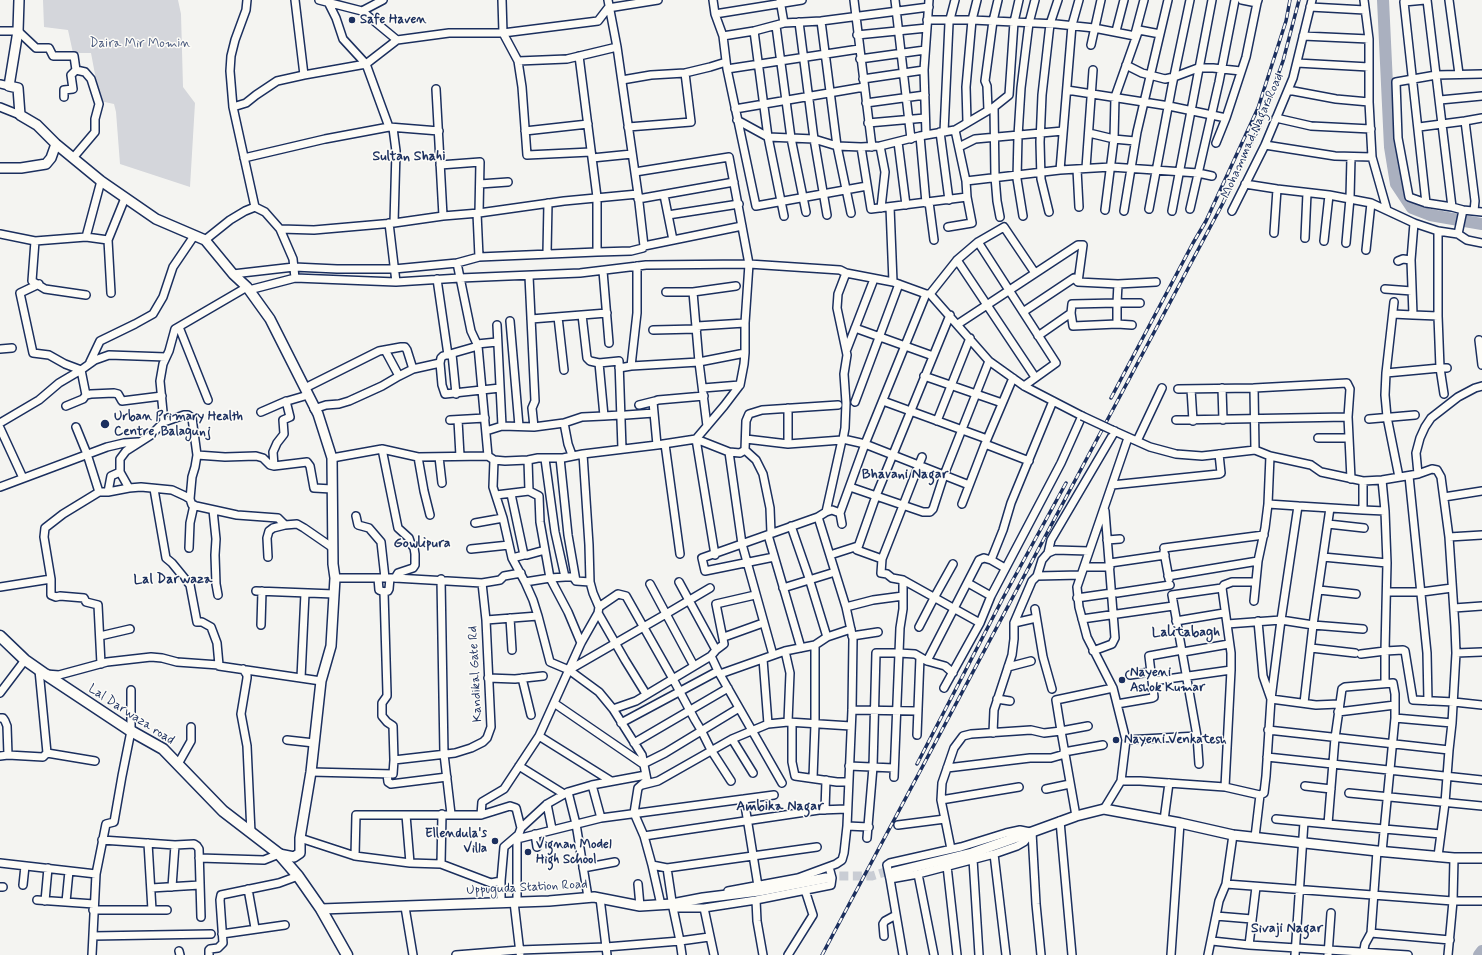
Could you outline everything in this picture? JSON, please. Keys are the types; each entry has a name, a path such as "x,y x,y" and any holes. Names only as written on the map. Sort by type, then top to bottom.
{"main road":[{"name":"Lal Darwaza road","path":"0,636 25,660 42,672 131,731 163,749 223,811 279,854 298,876 321,909 347,955"}],"street":[{"path":"19,0 18,31 4,85 18,88 20,115"},
{"path":"248,0 235,40 231,56 230,71 233,107 255,207"},
{"path":"295,0 304,74"},
{"path":"319,0 362,10 397,40"},
{"path":"362,10 383,0"},
{"path":"502,0 503,33 518,61 522,87 527,155 632,154"},
{"path":"608,4 658,0"},
{"path":"712,0 715,14 723,36 726,65 756,206 867,186"},
{"path":"715,14 780,2 802,0"},
{"path":"854,0 868,123 885,172 881,208"},
{"path":"896,0 898,31 911,139"},
{"path":"949,200 942,132 950,20 955,0"},
{"path":"967,122 966,87 972,20 977,0"},
{"path":"998,0 993,21 985,80 995,137 995,177 1000,217"},
{"path":"1009,95 1014,22 1019,0"},
{"path":"1023,216 1017,175 1018,136 1021,88 1029,23 1035,0"},
{"path":"1049,212 1041,172 1040,133 1042,95 1050,24 1058,0"},
{"path":"1060,170 1072,25 1079,0"},
{"path":"1091,45 1101,0"},
{"path":"1116,31 1124,0"},
{"path":"1105,210 1114,139 1115,97 1137,33 1144,0"},
{"path":"1124,211 1135,141 1168,0"},
{"path":"1149,209 1190,0"},
{"path":"1172,211 1212,0"},
{"path":"1190,209 1221,70 1234,0"},
{"path":"1216,143 1226,118 1246,57 1258,1 1242,0"},
{"path":"1364,0 1369,39 1369,102 1372,157 1387,210"},
{"path":"1426,203 1419,127 1404,1 1426,0 1440,100 1452,207"},
{"path":"1449,0 1459,74"},
{"path":"328,2 336,18 343,39 366,64 391,127 396,151 392,223 396,282"},
{"path":"780,2 784,23"},
{"path":"723,36 754,31 784,23 821,21 855,15 896,11 929,3 924,70 925,118 923,136 928,202 934,240"},
{"path":"233,107 246,104 256,95 277,81 304,74 366,64 397,40 449,33 503,33 598,21 608,4"},
{"path":"608,4 622,80 644,246"},
{"path":"1311,4 1365,10"},
{"name":"Mohammad Nagar Road","path":"1232,211 1264,145 1293,78 1311,4"},
{"path":"857,35 898,31 950,20 1072,25 1116,31 1160,34"},
{"path":"821,21 837,146 851,213"},
{"path":"799,22 814,139 827,215"},
{"path":"776,26 791,138 806,212"},
{"path":"0,31 18,31 36,48 49,48 53,56 74,56 76,70"},
{"path":"754,31 765,104 768,137 784,216"},
{"path":"1303,36 1369,39"},
{"path":"518,61 568,59 617,47"},
{"path":"622,80 726,65 758,65 859,49"},
{"path":"860,59 925,50"},
{"path":"579,56 597,197 597,252"},
{"path":"1296,63 1369,67"},
{"path":"1126,65 1142,73 1165,79 1198,68 1241,71"},
{"path":"64,97 64,90 73,89 71,75 76,70"},
{"path":"73,158 95,132 95,119 99,104 91,80 85,72 76,70"},
{"path":"863,79 924,70"},
{"path":"1086,168 1093,70"},
{"path":"628,127 691,122 685,72"},
{"path":"1482,74 1436,75 1396,82 1398,138 1409,197 1426,203 1452,207 1462,214 1474,211 1482,212"},
{"path":"735,109 864,87"},
{"path":"737,120 768,137 814,139 837,146 876,147 955,130 1021,88"},
{"path":"436,89 443,216"},
{"path":"1066,90 1169,106 1226,118"},
{"path":"1288,90 1336,99 1369,102"},
{"path":"866,103 925,95"},
{"path":"1440,100 1482,96"},
{"path":"0,107 20,115 37,125 56,144 102,181 156,219 205,240 233,274 248,288 270,319 314,409 318,414 332,458 333,548 335,578 331,646 321,681 314,743 300,838 300,853 294,857 279,854 264,860 199,858"},
{"path":"868,123 925,118"},
{"path":"1276,118 1311,126 1371,129"},
{"path":"1419,127 1482,118"},
{"path":"1465,120 1479,200 1474,211"},
{"path":"525,131 588,124"},
{"path":"244,158 325,139 391,127 438,131"},
{"path":"948,227 972,223 966,181 955,130"},
{"path":"959,147 975,139 1063,132"},
{"path":"1089,133 1114,139 1135,141"},
{"path":"898,142 906,205"},
{"path":"0,168 22,168 46,164 51,158 56,144"},
{"path":"1264,145 1351,157 1372,157"},
{"path":"861,147 871,209 949,200 967,196"},
{"path":"635,172 729,156 749,264 744,323 745,353 740,385 696,439 715,555"},
{"path":"1346,243 1350,198 1351,157"},
{"path":"440,166 480,162 478,213 479,257"},
{"path":"966,181 1060,170 1111,166 1198,173 1212,176"},
{"path":"1076,169 1079,207"},
{"path":"86,237 102,181"},
{"path":"480,184 508,182"},
{"path":"280,229 314,230 392,223 597,197 664,194 734,182"},
{"path":"1245,184 1277,190 1350,198 1371,203 1414,223 1438,231 1458,231 1467,240 1482,243"},
{"path":"1274,233 1277,190"},
{"path":"1304,238 1307,193"},
{"path":"664,194 673,240"},
{"path":"1324,241 1329,195"},
{"path":"111,293 108,240 125,198"},
{"path":"547,254 548,203"},
{"path":"1366,250 1371,203"},
{"path":"668,215 739,204"},
{"path":"205,240 230,220 255,207 265,212 280,229 293,259 295,278"},
{"path":"855,402 880,337 896,283 890,207"},
{"path":"1458,231 1462,214"},
{"path":"1413,315 1411,260 1414,223"},
{"path":"233,274 294,267 394,269 457,263 479,257 631,250 742,226"},
{"path":"842,524 840,513 865,444 928,294 957,260 978,242 1004,227 1035,273"},
{"path":"1438,231 1438,316 1444,368 1444,394"},
{"path":"0,234 35,241 86,237 108,240"},
{"path":"90,362 100,341 152,314 163,297 173,267 194,236"},
{"path":"35,241 32,281 39,284 45,290 86,295"},
{"path":"978,242 1056,363 1024,386"},
{"path":"958,324 1078,245 1083,244 1078,282"},
{"path":"1398,261 1403,259 1411,260"},
{"path":"957,260 1035,377"},
{"path":"457,263 471,331 477,345 488,456"},
{"path":"164,422 160,381 163,364 175,329 248,288 295,278 396,282 529,276 603,271 637,266 749,264 840,270 846,273 896,283 928,294 950,315 989,361 1024,386 1082,416 1150,447 1176,454 1202,456 1255,450 1270,456 1311,465 1321,472 1363,481 1409,476 1432,469 1437,470 1441,477 1449,537 1456,653 1454,702 1445,803 1438,856"},
{"path":"631,366 637,313 637,266"},
{"path":"603,271 609,343"},
{"path":"826,512 843,439 846,403 844,374 847,350 838,308 838,294 846,273"},
{"path":"529,276 535,401 532,408 534,427"},
{"path":"1023,312 1074,278 1078,282 1118,284 1156,282"},
{"path":"437,279 456,394"},
{"path":"847,350 874,279"},
{"path":"39,284 20,293 33,353 49,355 64,364 81,370"},
{"path":"1117,324 1118,284"},
{"path":"666,292 693,292 736,286"},
{"path":"1385,289 1412,291"},
{"path":"693,292 699,362 707,426"},
{"path":"1394,302 1385,395 1387,417 1399,477"},
{"path":"1132,325 1117,324 1073,326 1071,313 1072,304 1140,303"},
{"path":"531,319 607,313"},
{"path":"1038,336 1071,313"},
{"path":"1393,314 1438,316"},
{"path":"582,315 587,358 590,361 599,363 619,361 623,415 622,449"},
{"path":"882,559 857,550 858,546 909,411 950,315"},
{"path":"558,317 564,370"},
{"path":"510,321 519,426"},
{"path":"653,330 744,323"},
{"path":"497,325 502,426"},
{"path":"179,327 208,400"},
{"path":"855,328 933,356"},
{"path":"937,421 970,338"},
{"path":"1479,340 1482,365"},
{"path":"497,342 477,345 441,357 440,363 443,393 445,394 500,388"},
{"path":"261,412 306,391 373,353 401,347 407,349 413,369"},
{"path":"0,349 12,348"},
{"path":"385,350 398,376"},
{"path":"619,368 699,362 745,353"},
{"path":"0,423 39,400 59,383 81,370 90,362 109,355 166,357"},
{"path":"850,487 903,506 923,512 930,512 933,509 944,475 989,361"},
{"path":"314,409 349,401 382,386 413,369 440,363"},
{"path":"599,363 604,416"},
{"path":"1386,373 1444,368"},
{"path":"66,406 83,400 86,395 81,370"},
{"path":"924,376 1002,403"},
{"path":"962,504 1013,378"},
{"path":"1178,389 1254,388 1347,383 1350,389 1348,417 1351,479"},
{"path":"703,388 740,385"},
{"path":"1418,474 1416,453 1420,438 1428,422 1458,397 1482,386"},
{"path":"1137,441 1162,388"},
{"path":"1222,388 1223,420"},
{"path":"1254,388 1255,450"},
{"path":"1191,389 1193,421"},
{"path":"86,395 114,393 118,394 120,400 122,401 162,396"},
{"path":"639,405 658,400 704,396"},
{"path":"274,466 273,452 277,443 284,434 282,420 290,417 286,401"},
{"path":"882,401 962,430 1029,461"},
{"path":"991,560 1003,530 1011,503 1053,401"},
{"path":"655,402 653,402 657,445"},
{"path":"745,450 746,421 749,414 762,410 838,405"},
{"path":"788,408 788,444"},
{"path":"486,431 502,426 534,427 564,423 582,417 654,413"},
{"path":"129,488 120,472 120,459 126,451 151,435 164,422 184,415 188,415 192,418 197,455 195,467 192,472 189,548"},
{"path":"1369,419 1415,415"},
{"path":"944,688 980,623 990,596 1062,463 1082,416"},
{"path":"1176,420 1193,421 1348,417"},
{"path":"460,456 454,420 485,418"},
{"path":"564,423 568,444 572,455"},
{"path":"76,427 87,454 99,492"},
{"path":"0,428 23,478"},
{"path":"993,733 994,710 1012,655 1014,623 1032,581 1037,576 1042,560 1048,553 1052,540 1113,430"},
{"path":"746,438 788,444 843,439 865,444 892,456 969,485"},
{"path":"1104,809 1122,781 1126,740 1113,688 1093,651 1082,619 1077,598 1077,587 1128,438"},
{"path":"1318,438 1349,438"},
{"path":"332,458 382,449 418,457 488,456 494,460 528,460 538,458 560,458 572,455 696,439 729,452 740,453 745,450"},
{"path":"0,487 107,447 124,442 138,442"},
{"path":"665,444 680,554"},
{"path":"382,449 398,528 409,538 415,554 415,565 413,568 387,578 379,590 384,592"},
{"path":"745,450 756,460 763,474 770,508 769,534 774,557 801,648"},
{"path":"729,452 746,563 773,655"},
{"path":"583,454 590,545 590,582 599,610 616,644 646,694"},
{"path":"1112,485 1219,474 1219,454"},
{"path":"197,455 260,457 266,460 270,465 274,466 308,462 314,488 332,489"},
{"path":"1254,600 1258,561 1264,534 1268,504 1270,456"},
{"path":"418,457 430,515"},
{"path":"439,457 442,483"},
{"path":"922,457 882,559 881,573 887,574 892,578 903,580 954,610 980,623"},
{"path":"560,458 568,535 576,581"},
{"path":"545,459 556,532 566,576"},
{"path":"494,460 493,487 503,518 512,558 525,582 538,616 550,662 569,670 599,692 613,709 642,755 647,780 638,788 634,813 644,836 661,905"},
{"path":"528,460 529,491"},
{"path":"108,492 112,476 120,472"},
{"path":"1409,476 1422,592 1427,653 1428,701"},
{"path":"1382,480 1387,563 1385,683"},
{"path":"1363,481 1363,510"},
{"path":"101,664 98,605 86,602 84,598 56,597 51,595 51,579 44,537 45,528 63,514 99,492 140,487 172,490 192,502 213,510 251,517 278,518 285,525"},
{"path":"154,489 166,558 190,585 197,622 202,622 211,627 217,643 219,665"},
{"path":"496,495 529,491 539,496 540,522 550,578 568,612 581,643"},
{"path":"1444,497 1482,491"},
{"path":"511,494 524,555"},
{"path":"1268,504 1385,511"},
{"path":"1255,837 1260,795 1264,793 1268,730 1281,620 1298,506"},
{"path":"1093,651 1107,647 1114,642 1114,593 1107,540 1105,507"},
{"path":"1304,703 1313,625 1330,508"},
{"path":"213,510 216,540 216,584 218,595"},
{"path":"774,557 705,571 702,558 715,555 818,517 832,510 840,513"},
{"path":"356,516 358,525 369,528 381,542 389,588 388,591 384,592"},
{"path":"687,901 693,896 798,878 829,867 842,860 847,826 852,710 851,632 846,607 818,517"},
{"path":"475,523 503,518"},
{"path":"268,557 267,538 269,531 273,528 285,525 297,524 333,548"},
{"path":"1328,524 1364,528"},
{"path":"791,526 827,637"},
{"path":"1084,567 1110,565 1164,549 1264,534"},
{"path":"1449,537 1482,535"},
{"path":"1107,540 1120,539"},
{"path":"471,549 509,545"},
{"path":"830,555 858,546"},
{"path":"1164,549 1173,606 1188,677 1197,736 1199,764"},
{"path":"512,558 544,550"},
{"path":"1048,553 1055,550 1089,551"},
{"path":"1324,557 1387,563"},
{"path":"928,661 979,560 984,558 991,560 1005,568"},
{"path":"1168,576 1258,561"},
{"path":"919,628 953,564"},
{"path":"783,588 835,572"},
{"path":"335,578 387,578 482,583 500,580 504,576 521,574"},
{"path":"1037,576 1081,575"},
{"path":"525,582 566,576 573,577 576,581 590,582"},
{"path":"0,587 51,579"},
{"path":"441,580 444,754 451,814"},
{"path":"894,777 900,628 903,609 903,580"},
{"path":"679,582 716,650"},
{"path":"1172,595 1222,588 1224,585 1232,582 1255,582"},
{"name":"Kandikal Gate Rd","path":"394,760 444,754 471,748 483,742 487,738 491,727 486,620 482,583"},
{"path":"968,583 990,596"},
{"path":"650,584 694,666"},
{"path":"1077,598 1170,585"},
{"path":"569,670 710,588"},
{"path":"1222,588 1231,670 1225,787"},
{"path":"1387,592 1422,592 1452,588"},
{"path":"1319,590 1356,594"},
{"path":"261,625 259,591 334,594"},
{"path":"310,772 393,774 393,726 382,716 382,703 387,696 384,592"},
{"path":"300,678 306,593"},
{"path":"481,815 482,802 504,789 539,736 581,643 599,610 618,594 626,596 644,626 656,652 673,679 711,750 731,781"},
{"path":"613,709 636,701 711,656 724,644 724,637 716,604 755,595"},
{"path":"846,607 873,600 903,596"},
{"path":"1082,619 1173,606"},
{"path":"1454,608 1482,606"},
{"path":"1034,609 1043,657 1052,688"},
{"path":"1176,621 1224,613"},
{"path":"486,620 538,616"},
{"path":"510,618 512,650"},
{"path":"1014,623 1036,618"},
{"path":"1227,624 1281,620 1313,625 1363,628"},
{"path":"1258,621 1263,676 1272,699"},
{"path":"724,637 763,623"},
{"path":"100,636 130,629"},
{"path":"622,724 679,691 719,673 785,651 815,645 827,637 851,632 878,632"},
{"path":"1117,704 1152,698 1154,694 1149,659 1151,655 1229,644"},
{"path":"813,778 815,645"},
{"path":"1311,648 1358,653 1403,650 1405,651 1413,700 1482,705"},
{"path":"785,651 790,673 790,723 794,776 848,782"},
{"path":"1456,653 1482,652"},
{"path":"867,838 873,767 876,653 915,654 928,661 945,666 953,672"},
{"path":"711,656 719,673 782,783"},
{"path":"47,753 42,672 60,675 107,662 150,657 162,658 177,662 219,665 285,677 321,681"},
{"path":"917,735 920,657"},
{"path":"763,659 768,724"},
{"path":"0,693 25,660"},
{"path":"1008,667 1031,661"},
{"path":"242,669 247,674 241,714 247,746 251,832"},
{"path":"1153,682 1231,670"},
{"path":"1130,675 1150,672"},
{"path":"488,678 522,678 543,676"},
{"path":"522,678 531,716"},
{"path":"1328,824 1335,738 1342,689 1345,687 1390,682 1394,684 1395,705 1390,770 1384,829 1379,852 1374,894 1371,933 1365,944 1363,954"},
{"path":"634,743 728,688"},
{"path":"1076,816 1056,700 1113,688"},
{"path":"92,955 93,907 96,874 106,824 114,822 131,731 131,690"},
{"path":"997,699 1010,701"},
{"path":"1272,699 1316,705 1339,704"},
{"path":"554,703 643,764"},
{"path":"1338,712 1395,705"},
{"path":"643,764 665,753 739,708"},
{"path":"852,710 918,711"},
{"path":"0,718 5,721 7,726 4,756 43,757 47,753"},
{"path":"1395,718 1452,723"},
{"path":"640,785 658,780 732,739 768,724 790,723 851,726"},
{"path":"951,850 941,800 942,783 954,748 963,736 971,734 1030,730 1044,733 1088,726"},
{"path":"178,764 191,741 191,727"},
{"path":"1268,730 1449,750"},
{"path":"539,736 611,782"},
{"path":"1126,740 1197,736"},
{"path":"732,739 753,773"},
{"path":"287,740 314,743"},
{"path":"947,768 1033,758 1051,758 1064,753 1103,745"},
{"path":"47,753 95,760"},
{"path":"1267,757 1482,780"},
{"path":"519,766 566,793 576,824 588,897"},
{"path":"849,766 894,768"},
{"path":"387,774 389,783 447,778"},
{"path":"501,902 500,881 504,847 547,804 566,793 592,785 646,775"},
{"path":"825,810 826,780"},
{"path":"1122,781 1225,787 1260,795"},
{"path":"1164,820 1169,783"},
{"path":"1046,789 1070,784"},
{"path":"592,785 601,818"},
{"path":"1305,786 1331,789"},
{"path":"941,800 1019,787"},
{"path":"1349,793 1482,806"},
{"path":"518,834 535,834 601,818 774,795"},
{"path":"744,799 758,886"},
{"path":"547,804 552,829"},
{"path":"355,856 356,815 481,815 510,806 516,808 518,834 516,902 520,953"},
{"path":"644,836 825,810 847,809"},
{"path":"892,876 972,853 1060,821 1104,809 1180,823 1233,835 1379,852 1454,858 1482,858"},
{"path":"441,864 442,814"},
{"path":"406,815 410,863"},
{"path":"898,825 945,818"},
{"path":"1276,819 1441,834"},
{"path":"1060,821 1072,955"},
{"path":"1295,951 1304,822"},
{"path":"1171,955 1180,823"},
{"path":"847,826 869,827"},
{"path":"903,955 896,915 892,876 887,865 890,863 951,850 1006,833 1020,830 1032,832"},
{"path":"892,876 918,874 994,854 1024,842 1032,832"},
{"path":"1032,832 1036,904 1041,955"},
{"path":"535,834 537,847"},
{"path":"1208,955 1219,901 1226,884 1233,835"},
{"path":"300,838 355,856 410,863 441,864 491,883 500,881"},
{"path":"102,840 148,844 194,844 198,846 201,917"},
{"path":"148,844 152,910"},
{"path":"172,887 175,845"},
{"path":"652,865 667,868 817,847"},
{"path":"994,854 1006,955"},
{"path":"1448,955 1453,901 1454,858"},
{"path":"973,859 979,955"},
{"path":"583,868 615,862"},
{"path":"0,863 96,874"},
{"path":"23,885 25,866"},
{"path":"947,866 957,955"},
{"path":"673,906 704,908 756,900 831,885 832,878 829,867"},
{"path":"48,868 41,900 66,902 93,907 167,910"},
{"path":"667,868 682,955"},
{"path":"66,902 69,871"},
{"path":"918,874 934,955"},
{"path":"209,955 210,949 221,946 223,943 220,897 222,894 279,883 298,876"},
{"name":"Uppuguda Station Road","path":"321,909 405,907 588,897 640,906 673,906 687,901 703,898 759,891 826,878"},
{"path":"638,884 640,906"},
{"path":"1226,884 1300,891 1374,894 1453,901 1482,901"},
{"path":"151,888 200,885"},
{"path":"1249,946 1256,887"},
{"path":"248,889 255,928"},
{"path":"788,955 813,915 805,890"},
{"path":"600,898 607,955"},
{"path":"756,900 757,921 763,955"},
{"path":"405,907 413,955"},
{"path":"704,908 714,955"},
{"path":"1328,952 1330,913"},
{"path":"884,936 883,924 885,921 896,915"},
{"path":"1216,916 1252,919"},
{"path":"222,934 284,925"},
{"path":"1371,933 1450,940"},
{"path":"93,936 211,934"},
{"path":"456,955 520,953 680,942 709,937"},
{"path":"1212,941 1295,951 1404,955"}],"green space":[{"name":"Daira Mir Momin","path":"43,0 178,0 181,14 183,87 195,103 190,187 120,164 114,104 100,101 91,53 73,53 68,30 44,27"}],"waterway":[{"path":"1383,0 1390,147 1396,184 1412,208 1430,215 1482,224"},
{"path":"1479,955 1482,951"}],"tunnel":[{"path":"826,878 839,876 872,876 885,872 894,872"}],"railway":[{"path":"1111,398 1206,221 1258,108 1286,21 1290,0"},
{"path":"822,955 1223,203 1261,123 1283,61 1299,0"},
{"path":"917,764 1003,598 1066,483"}],"place":[{"name":"Safe Haven","path":"352,20"},
{"name":"Urban Primary Health Centre, Balagunj","path":"105,424"},
{"name":"Nayeni Ashok Kumar","path":"1122,680"},
{"name":"Nayeni Venkatesh","path":"1116,740"},
{"name":"Ellendula's Villa","path":"495,841"},
{"name":"Vignan Model High School","path":"528,852"}],"district":[{"name":"Sultan Shahi","path":"409,157"},
{"name":"Bhavani Nagar","path":"905,475"},
{"name":"Gowlipura","path":"422,544"},
{"name":"Lal Darwaza","path":"173,580"},
{"name":"Lalitabagh","path":"1186,633"},
{"name":"Ambika Nagar","path":"780,807"},
{"name":"Sivaji Nagar","path":"1287,929"}]}
